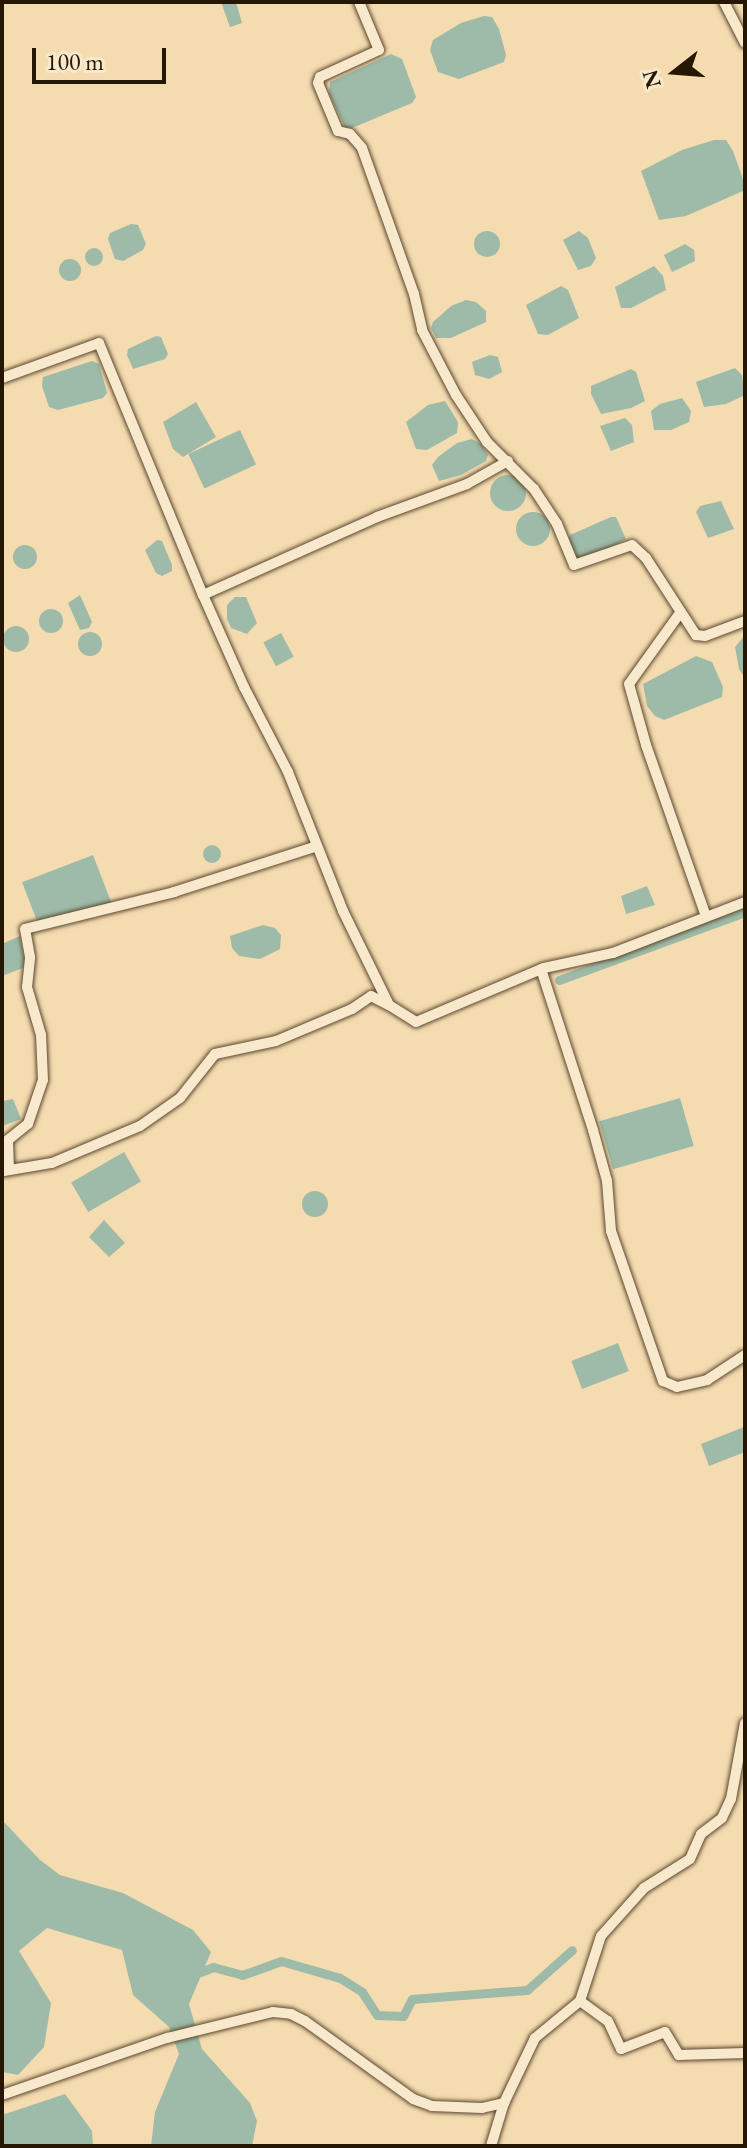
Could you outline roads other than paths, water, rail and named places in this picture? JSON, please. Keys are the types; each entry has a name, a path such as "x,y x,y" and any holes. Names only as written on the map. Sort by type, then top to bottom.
{"street":[{"path":"359,2 379,50 320,77 318,83 338,131 350,134 362,148 414,294 422,330 480,432 550,512 574,565 632,545 646,558 680,613 700,638 745,621"},
{"path":"724,2 745,43"},
{"path":"2,378 99,343 203,595 244,687 288,772 317,846 389,1005"},
{"path":"203,595 377,517 467,484 508,461"},
{"path":"680,613 629,684 646,745 706,916"},
{"path":"317,846 174,892 25,929 30,957 27,987 41,1035 43,1080 28,1124 8,1140 5,1170 52,1163 140,1126 180,1098 215,1054 276,1041 352,1009 371,996 381,998 416,1022 541,969 613,953 745,902"},
{"path":"541,969 607,1181 611,1231 663,1381 677,1387 707,1380 745,1355"},
{"path":"491,2146 504,2103 535,2038 580,2001 601,1936 644,1888 690,1859 701,1834 722,1818 731,1799 745,1723"},
{"path":"580,2001 608,2021 621,2049 665,2032 679,2055 745,2053"},
{"path":"2,2095 167,2038 273,2012 291,2014 413,2099 432,2106 482,2108 504,2103"}],"waterway":[{"path":"559,980 745,912"},
{"path":"195,1974 213,1967 242,1975 281,1961 340,1978 362,1992 377,2015 403,2016 412,1999 527,1990 572,1950"}]}
